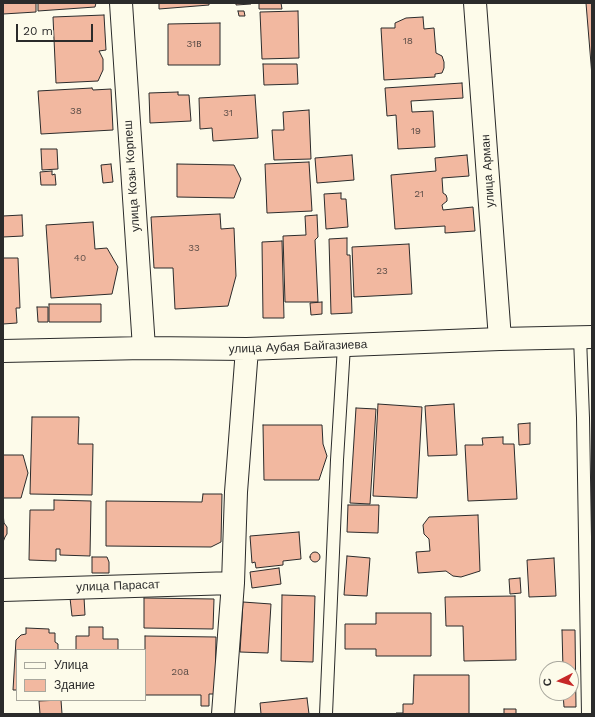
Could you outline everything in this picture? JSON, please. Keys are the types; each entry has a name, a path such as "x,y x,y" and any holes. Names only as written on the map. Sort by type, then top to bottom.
{"street":[{"name":"улица Козы Корпеш","path":"121,3 144,348"},
{"name":"улица Арман","path":"475,3 500,339"},
{"name":"улица Аубая Байгазиева","path":"3,351 144,348 247,349 586,337"},
{"path":"223,714 233,583 236,492 247,349"},
{"name":"улица Парасат","path":"3,590 233,583"}],"lane":[{"path":"586,337 583,418 588,714"},
{"path":"326,714 337,460 344,346"}],"building":[{"path":"3,3 36,3 36,12 3,14"},
{"path":"38,3 96,3 95,7 38,11"},
{"path":"159,3 209,3 209,5 159,9"},
{"path":"236,3 251,3 251,4 236,5"},
{"path":"259,3 281,3 282,9 259,9"},
{"path":"586,3 592,3 592,76"},
{"path":"238,11 244,11 245,16 239,16"},
{"path":"298,11 299,58 262,59 260,12"},
{"path":"104,15 106,50 99,51 103,59 103,70 98,81 56,83 53,17"},
{"path":"423,17 424,29 434,28 436,53 442,56 444,62 442,73 435,74 435,77 384,80 381,28 395,28 395,23 406,18"},
{"path":"220,23 220,65 168,65 168,24"},
{"path":"263,64 297,64 298,84 264,85"},
{"path":"462,83 463,98 411,101 412,112 433,111 435,147 398,149 396,115 387,116 385,88"},
{"path":"92,88 93,90 111,89 113,130 41,134 38,91"},
{"path":"178,92 178,95 189,95 191,121 150,123 149,93"},
{"path":"255,95 258,138 213,141 212,128 200,129 199,98"},
{"path":"309,110 311,159 274,160 272,130 284,130 283,112"},
{"path":"41,149 57,149 58,169 42,170"},
{"path":"352,155 354,180 317,183 315,158"},
{"path":"467,155 469,176 442,178 443,193 446,195 447,201 442,205 443,210 473,207 475,231 445,233 445,226 395,229 391,175 436,171 435,158"},
{"path":"309,162 312,211 267,213 265,164"},
{"path":"111,164 113,182 103,183 101,165"},
{"path":"177,164 234,165 241,179 234,198 177,197"},
{"path":"52,171 52,175 55,174 56,185 41,185 40,172"},
{"path":"341,193 341,199 346,199 348,227 326,229 324,194"},
{"path":"220,214 221,229 234,228 236,276 228,306 175,309 173,268 154,268 151,217"},
{"path":"22,215 23,236 3,237 3,216"},
{"path":"317,215 318,237 315,240 318,302 285,302 283,236 306,235 305,216"},
{"path":"93,222 95,249 107,248 118,267 112,294 51,298 46,225"},
{"path":"347,238 347,255 350,255 352,313 331,314 329,239"},
{"path":"282,241 284,318 263,318 262,242"},
{"path":"409,244 412,294 354,297 352,247"},
{"path":"3,258 18,258 20,308 16,308 17,323 3,324"},
{"path":"322,302 322,314 311,315 310,303"},
{"path":"49,304 101,304 101,322 49,322"},
{"path":"37,307 48,307 48,322 38,322"},
{"path":"378,404 422,407 417,498 373,496"},
{"path":"454,404 457,455 428,456 425,406"},
{"path":"356,408 376,409 370,504 350,503"},
{"path":"32,417 79,417 78,444 93,444 92,495 30,494"},
{"path":"530,423 530,444 519,445 518,424"},
{"path":"263,425 322,425 323,444 327,456 319,480 264,480"},
{"path":"503,437 503,444 514,444 517,499 468,501 465,445 483,445 482,438"},
{"path":"3,455 23,455 28,473 21,498 3,498"},
{"path":"203,494 222,494 221,542 211,547 106,546 106,501 202,502"},
{"path":"54,500 91,501 90,556 60,555 60,549 56,549 56,561 29,560 30,510 54,510"},
{"path":"348,505 379,505 378,533 347,532"},
{"path":"3,513 4,523 7,527 7,534 3,542"},
{"path":"478,515 480,571 461,577 453,576 446,571 418,573 416,552 430,551 429,539 424,534 423,525 429,517"},
{"path":"299,532 301,559 283,561 283,565 256,568 255,562 252,563 250,536"},
{"path":"313,552 317,552 319,553 319,561 313,562 310,559 310,555"},
{"path":"347,556 370,558 367,596 344,595"},
{"path":"92,557 107,557 109,562 109,573 92,573"},
{"path":"554,558 556,596 529,597 527,560"},
{"path":"279,568 281,584 252,588 250,572"},
{"path":"520,578 521,593 510,594 509,579"},
{"path":"282,595 315,596 313,662 281,661"},
{"path":"515,596 516,660 464,661 463,626 446,626 445,597"},
{"path":"84,597 85,615 72,616 70,598"},
{"path":"144,598 214,599 213,629 144,628"},
{"path":"243,602 271,604 268,653 240,652"},
{"path":"376,613 431,613 431,656 376,656 376,649 345,649 345,624 376,624"},
{"path":"89,627 103,627 103,639 118,639 118,649 76,649 76,636 89,636"},
{"path":"26,628 49,629 49,633 55,633 55,642 58,644 58,649 16,649 16,690 13,690 16,640 21,635 26,634"},
{"path":"562,630 575,630 575,661 563,661"},
{"path":"145,636 216,637 215,694 209,694 209,706 201,706 201,695 146,695"},
{"path":"414,675 469,675 469,714 396,714 403,713 403,704 413,704"},
{"path":"307,698 309,714 261,714 260,703"},
{"path":"39,701 61,701 62,714 40,714"},
{"path":"564,701 576,701 576,707 564,707"},
{"path":"504,709 516,709 516,714 504,714"}]}
